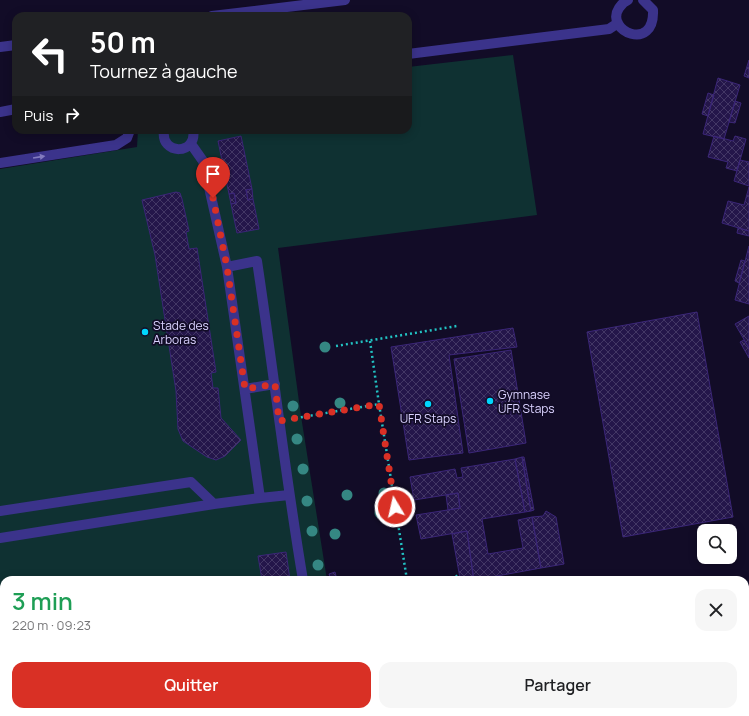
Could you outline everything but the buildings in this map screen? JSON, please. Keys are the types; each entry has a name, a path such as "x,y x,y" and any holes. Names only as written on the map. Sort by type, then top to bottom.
{"street":[{"path":"245,12 345,0"},
{"path":"628,0 624,2 617,12 618,23 625,32 636,36 647,32 654,22 653,10 643,0"},
{"path":"412,54 609,29 618,23"},
{"path":"0,47 12,46"},
{"path":"0,112 12,110"},
{"path":"0,163 116,145 127,138 128,134"},
{"path":"164,134 165,142 173,148 182,149 191,144 193,134"},
{"path":"191,144 203,161 227,267 260,498"},
{"path":"227,267 257,261 289,495 302,576"},
{"path":"245,389 275,384"},
{"path":"0,511 191,482 214,504"},
{"path":"0,538 214,504 289,495"}],"path":[{"path":"336,346 457,326"},
{"path":"370,341 406,576"},
{"path":"279,421 379,404"}],"green space":[{"name":"Stade des Arboras","path":"513,55 537,215 278,248 301,416 326,576 0,576 0,169 137,147 138,134 412,134 412,67"}],"place":[{"name":"Stade des Arboras","path":"145,332"},
{"name":"Gymnase UFR Staps","path":"490,401"},
{"name":"UFR Staps","path":"428,404"}],"route":[{"path":"213,198 227,267 245,389 275,384 279,421 301,416 379,404 395,507"}]}
